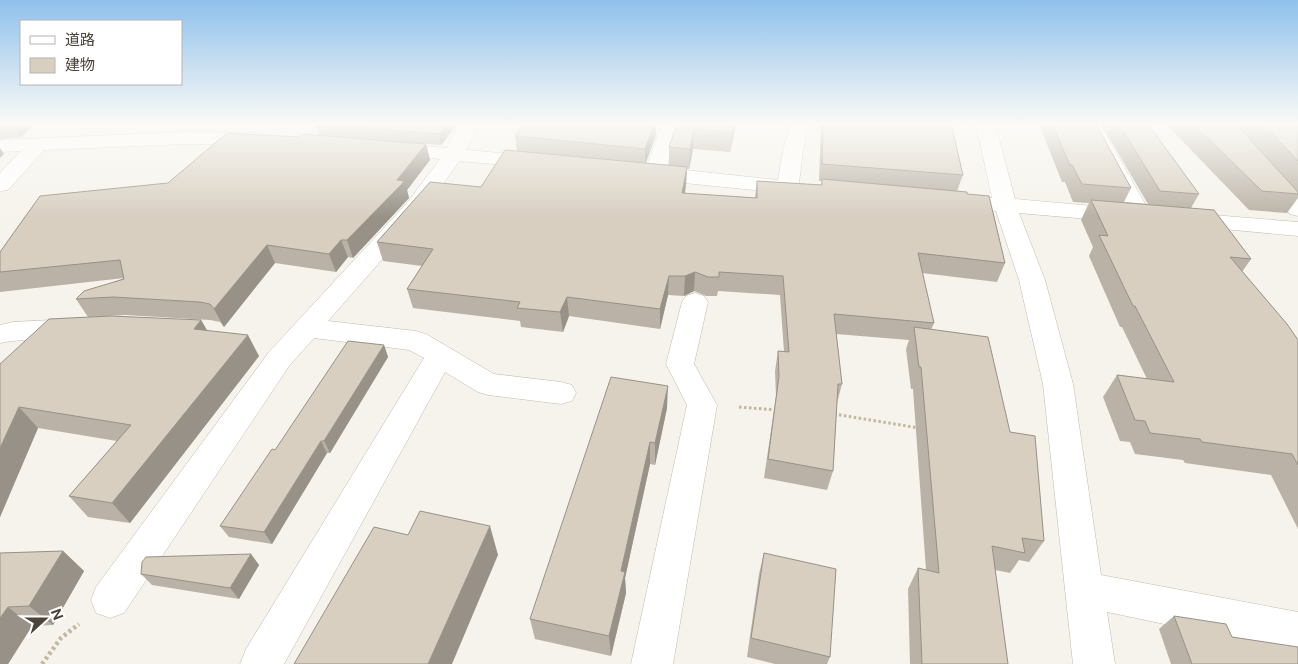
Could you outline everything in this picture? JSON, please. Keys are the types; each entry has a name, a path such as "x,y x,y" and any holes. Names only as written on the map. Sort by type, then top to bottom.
{"street":[{"path":"0,185 29,155"},
{"path":"110,600 279,359 415,208 453,155"},
{"path":"464,155 559,164"},
{"path":"654,174 661,155"},
{"path":"788,187 792,155"},
{"path":"993,155 1006,205 1032,280 1058,384 1094,664"},
{"path":"1112,155 1157,218"},
{"path":"1249,155 1298,210"},
{"path":"626,171 818,190"},
{"path":"935,199 1298,229"},
{"path":"652,664 702,405 680,364 694,302"},
{"path":"0,334 13,331 97,327"},
{"path":"307,328 416,341 488,384 560,393"},
{"path":"261,664 440,356"},
{"path":"1085,590 1298,632"}],"path":[{"path":"702,405 787,411"},
{"path":"824,413 921,428"},
{"path":"42,664 61,638 110,600"}],"building":[{"path":"201,155 417,155 397,180 404,181 401,185 347,240 341,240 329,254 267,245 214,309 210,304 200,302 113,297 76,299 84,291 124,279 120,260 0,272 0,252 40,196 168,183"},
{"path":"502,155 558,155 687,167 682,193 757,198 757,181 822,185 822,179 967,192 967,194 989,196 1005,263 918,253 934,323 834,314 842,384 838,384 833,471 768,459 779,376 778,351 789,352 783,276 719,272 719,277 708,277 695,272 685,276 669,276 660,309 567,297 560,312 517,308 520,302 407,289 433,249 377,242 430,182 481,187"},
{"path":"822,155 958,155 963,175 822,164"},
{"path":"1066,155 1113,155 1131,188 1082,184 1072,165 1070,165"},
{"path":"1138,155 1171,155 1199,194 1160,191"},
{"path":"1225,155 1264,155 1298,194 1262,191"},
{"path":"1292,155 1298,155 1298,161"},
{"path":"1091,200 1214,210 1251,259 1230,257 1287,324 1298,340 1298,465 1292,454 1150,433 1145,421 1135,420 1117,375 1174,382 1135,306 1133,306 1099,235 1108,236"},
{"path":"111,316 201,320 194,329 248,335 112,503 69,496 131,425 19,407 0,448 0,364 49,319"},
{"path":"914,327 988,337 1010,432 1035,436 1044,541 1022,538 1025,553 992,546 1008,664 922,664 918,568 939,573 921,367 919,367"},
{"path":"348,341 384,345 264,532 220,526 272,449 275,450"},
{"path":"611,377 668,386 655,443 650,442 621,571 625,572 609,636 530,619"},
{"path":"420,511 490,526 428,664 294,664 374,527 408,535"},
{"path":"63,551 29,606 8,607 0,618 0,553"},
{"path":"764,553 836,569 830,657 751,638"},
{"path":"251,554 230,588 141,574 142,562 146,557"},
{"path":"1174,616 1226,624 1232,637 1298,647 1298,664 1192,664"}]}
